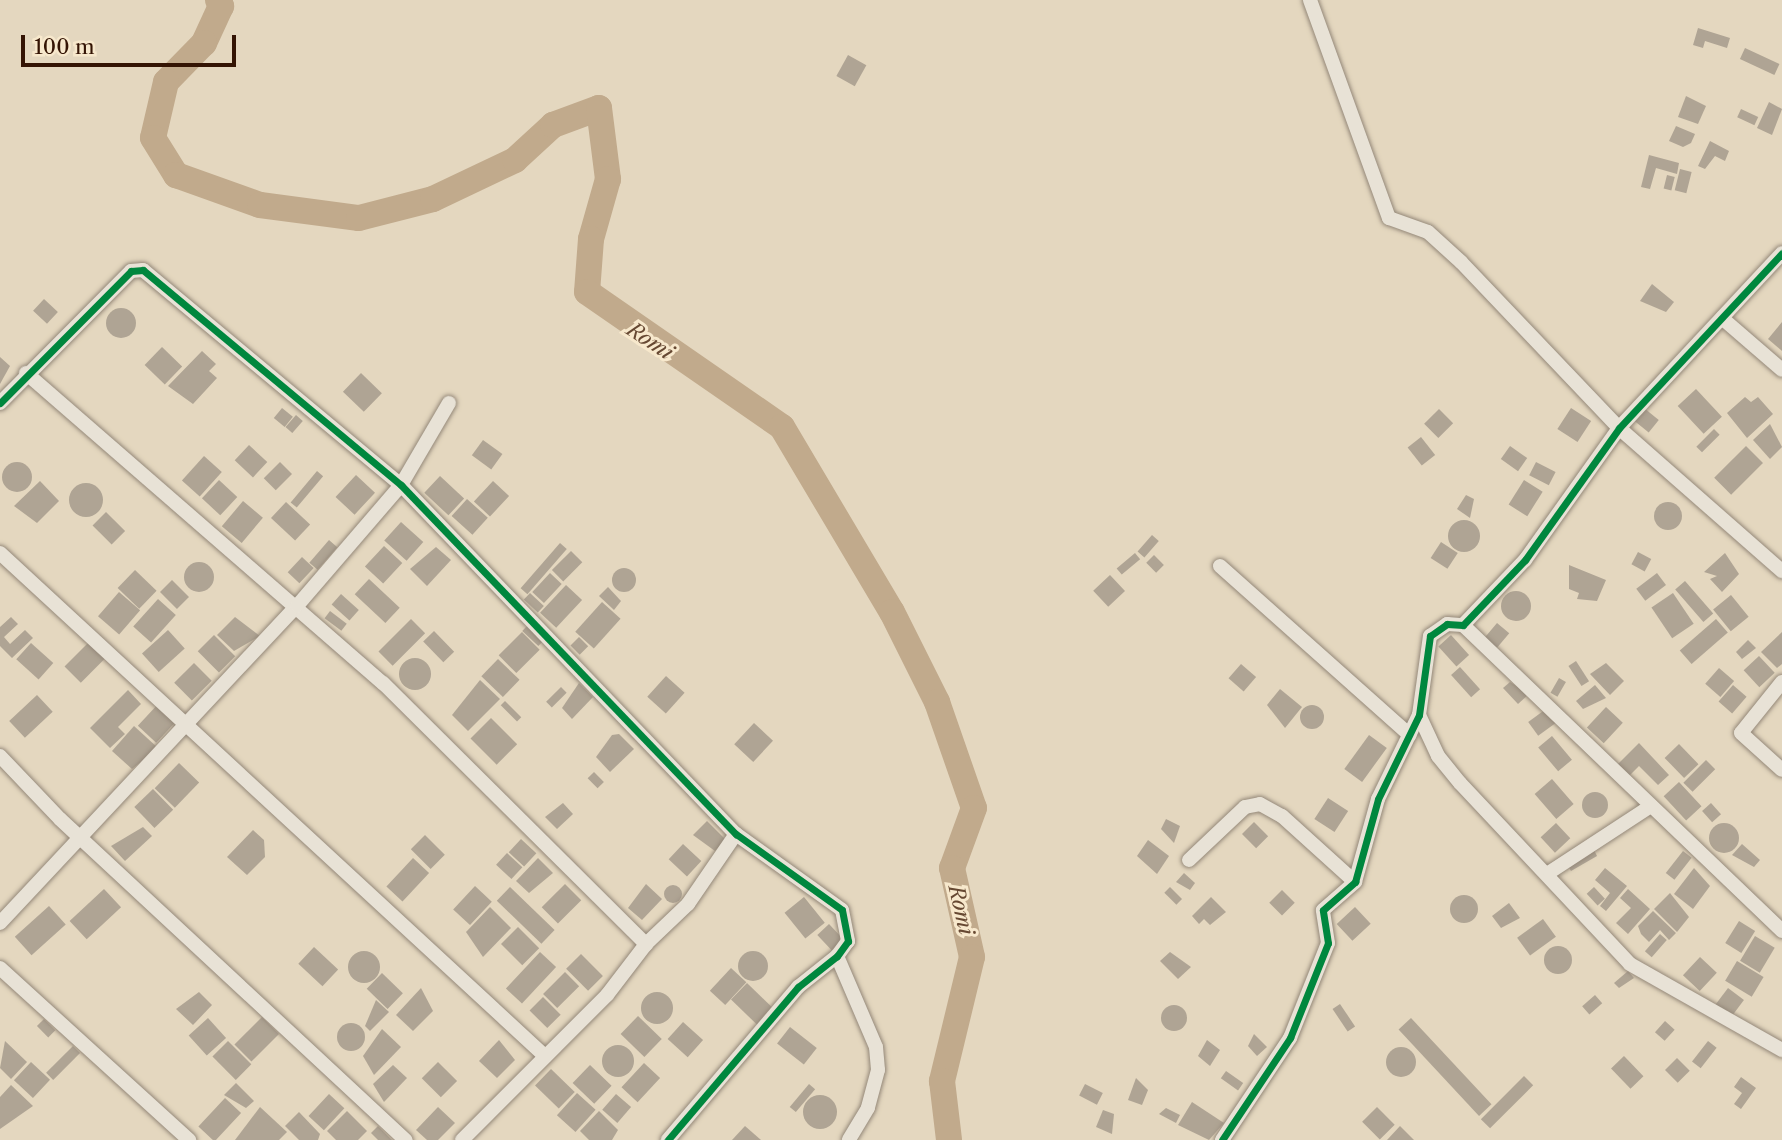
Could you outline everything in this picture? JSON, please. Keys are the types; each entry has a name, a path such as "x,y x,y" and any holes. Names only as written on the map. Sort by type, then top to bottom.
{"street":[{"path":"1310,0 1389,218 1428,232 1619,428 1782,571"},
{"path":"1463,625 1525,560 1619,428 1782,253"},
{"path":"0,403 26,373 131,271 143,270 401,485 736,834 842,910 848,941 837,956 798,987 668,1140"},
{"path":"1722,318 1782,370"},
{"path":"26,373 297,606 646,944"},
{"path":"0,923 84,837 297,606 401,485 449,403"},
{"path":"0,553 190,722 545,1056"},
{"path":"1220,566 1410,735"},
{"path":"1222,1140 1290,1038 1328,943 1322,910 1355,882 1378,799 1419,715 1430,636 1447,624 1463,625 1782,931"},
{"path":"1782,682 1741,733 1782,769"},
{"path":"1419,715 1438,756 1460,783 1550,872 1630,964 1782,1050"},
{"path":"0,756 405,1140"},
{"path":"1189,860 1245,807 1260,804 1355,882"},
{"path":"1550,872 1651,806"},
{"path":"467,1138 607,995 646,944 688,904 736,834"},
{"path":"837,956 876,1047 878,1070 868,1108 849,1140"},
{"path":"0,968 189,1140"}],"building":[{"path":"1698,28 1730,38 1727,48 1705,41 1703,48 1693,45"},
{"path":"1745,48 1779,64 1774,75 1740,59"},
{"path":"848,55 866,65 855,86 836,76"},
{"path":"1686,96 1706,106 1698,124 1678,117"},
{"path":"1769,102 1782,109 1772,135 1757,128"},
{"path":"1741,109 1758,117 1754,125 1737,117"},
{"path":"1676,126 1695,134 1691,143 1683,147 1669,141"},
{"path":"1710,141 1729,151 1725,161 1715,156 1705,169 1698,166"},
{"path":"1649,155 1679,163 1677,174 1656,168 1650,189 1641,187"},
{"path":"1680,169 1692,172 1686,193 1675,190"},
{"path":"1667,175 1675,177 1671,191 1664,189"},
{"path":"1652,284 1674,302 1666,312 1640,301"},
{"path":"44,299 58,312 47,324 33,311"},
{"path":"121,308 132,312 136,323 132,334 121,338 110,334 106,323 110,312"},
{"path":"1782,322 1782,351 1768,339"},
{"path":"162,347 182,366 165,384 145,365"},
{"path":"202,351 216,364 209,371 217,378 193,404 168,386"},
{"path":"0,357 10,366 0,384"},
{"path":"361,373 382,393 364,412 343,392"},
{"path":"1696,389 1722,417 1704,434 1678,406"},
{"path":"1745,397 1751,402 1758,397 1773,414 1747,438 1727,413"},
{"path":"282,408 293,417 285,427 274,418"},
{"path":"1571,408 1591,421 1578,442 1557,429"},
{"path":"1644,408 1659,420 1649,432 1634,420"},
{"path":"1439,409 1453,423 1438,438 1424,424"},
{"path":"296,415 303,421 292,433 286,427"},
{"path":"1770,424 1782,447 1770,459 1753,440"},
{"path":"1714,429 1720,435 1702,452 1696,447"},
{"path":"1421,437 1435,455 1422,466 1408,447"},
{"path":"483,440 502,454 491,469 472,455"},
{"path":"249,445 267,462 253,477 235,460"},
{"path":"1510,446 1527,458 1518,471 1501,459"},
{"path":"1746,446 1763,463 1731,495 1714,478"},
{"path":"204,456 222,472 200,497 182,481"},
{"path":"17,462 28,466 32,477 28,488 17,492 6,488 2,477 6,466"},
{"path":"280,462 292,474 276,490 264,478"},
{"path":"1536,462 1556,472 1549,485 1529,475"},
{"path":"317,471 323,476 297,508 291,502"},
{"path":"356,475 375,493 355,515 336,497"},
{"path":"440,476 464,499 448,515 424,493"},
{"path":"219,480 237,497 220,515 202,498"},
{"path":"1524,480 1543,492 1527,516 1509,505"},
{"path":"40,481 59,501 37,523 14,506"},
{"path":"493,481 509,496 490,516 474,501"},
{"path":"86,483 98,488 103,500 98,512 86,517 74,512 69,500 74,488"},
{"path":"1466,495 1474,499 1470,518 1457,509"},
{"path":"467,499 488,518 472,535 452,516"},
{"path":"243,501 263,518 242,543 222,526"},
{"path":"286,502 310,525 295,541 271,518"},
{"path":"1668,502 1678,506 1682,516 1678,526 1668,530 1658,526 1654,516 1658,506"},
{"path":"106,512 125,531 112,545 93,525"},
{"path":"1464,520 1475,525 1480,536 1475,547 1464,552 1453,547 1448,536 1453,525"},
{"path":"401,522 423,542 407,561 384,541"},
{"path":"1152,535 1159,541 1144,558 1138,552"},
{"path":"329,540 337,547 318,570 309,563"},
{"path":"1441,542 1458,553 1447,569 1431,558"},
{"path":"560,543 567,549 527,594 521,588"},
{"path":"384,546 402,563 383,584 365,566"},
{"path":"436,547 451,560 427,586 410,569"},
{"path":"571,551 582,562 563,581 552,570"},
{"path":"1638,552 1651,559 1645,571 1631,564"},
{"path":"1135,553 1140,559 1122,575 1117,568"},
{"path":"1725,553 1739,574 1722,592 1710,579 1717,576 1704,572"},
{"path":"1154,555 1164,565 1156,573 1146,563"},
{"path":"302,557 314,568 299,583 288,572"},
{"path":"199,562 205,563 213,571 213,583 205,591 199,592 193,591 185,583 184,577 185,571 193,563"},
{"path":"1569,565 1606,580 1597,601 1577,599 1579,593 1569,589"},
{"path":"624,568 633,571 636,580 633,589 624,592 615,589 612,580 615,571"},
{"path":"135,570 157,591 139,609 118,588"},
{"path":"550,573 562,584 544,603 532,592"},
{"path":"1657,573 1666,585 1645,601 1636,589"},
{"path":"1110,575 1125,591 1108,607 1093,591"},
{"path":"369,579 400,608 385,623 355,594"},
{"path":"172,580 189,597 177,609 160,592"},
{"path":"1685,581 1713,613 1703,622 1675,590"},
{"path":"566,585 582,600 556,628 540,613"},
{"path":"608,587 621,601 614,610 599,596"},
{"path":"1516,591 1527,595 1531,606 1527,617 1516,621 1505,617 1501,606 1505,595"},
{"path":"119,592 140,610 119,635 98,616"},
{"path":"530,593 544,606 538,613 524,600"},
{"path":"1673,593 1694,624 1672,638 1651,608"},
{"path":"341,594 359,610 349,620 332,604"},
{"path":"1731,595 1749,617 1731,631 1713,609"},
{"path":"158,599 176,615 151,643 133,626"},
{"path":"602,602 621,619 594,648 575,632"},
{"path":"330,611 347,624 341,631 325,618"},
{"path":"11,617 18,624 4,637 10,644 25,630 33,638 12,658 0,646 0,627"},
{"path":"235,617 260,636 234,651 217,635"},
{"path":"411,619 425,633 393,666 378,652"},
{"path":"1716,619 1728,633 1692,664 1680,650"},
{"path":"1497,623 1509,633 1496,649 1484,639"},
{"path":"527,626 543,641 538,646 522,631"},
{"path":"168,630 185,649 159,672 142,653"},
{"path":"434,631 454,652 443,662 423,641"},
{"path":"522,632 540,650 516,673 499,655"},
{"path":"1782,632 1782,664 1777,668 1761,652"},
{"path":"214,635 235,656 219,672 198,651"},
{"path":"1451,635 1469,655 1456,666 1438,646"},
{"path":"579,637 588,646 580,655 571,645"},
{"path":"1748,640 1756,648 1742,659 1736,652"},
{"path":"90,641 106,657 81,683 65,666"},
{"path":"31,643 53,663 39,679 16,659"},
{"path":"1759,656 1775,673 1759,687 1744,670"},
{"path":"415,658 426,663 431,674 426,685 415,690 404,685 399,674 404,663"},
{"path":"498,659 520,680 503,697 481,676"},
{"path":"1576,661 1589,681 1582,686 1568,666"},
{"path":"194,663 212,681 192,700 174,683"},
{"path":"1606,663 1624,681 1610,695 1590,674"},
{"path":"1241,664 1256,677 1244,691 1229,678"},
{"path":"1460,667 1480,689 1471,697 1451,675"},
{"path":"1719,668 1734,681 1720,697 1705,684"},
{"path":"666,676 685,693 666,714 647,697"},
{"path":"1559,678 1566,682 1557,697 1550,693"},
{"path":"480,680 500,699 468,731 452,715"},
{"path":"1510,682 1529,694 1518,704 1503,688"},
{"path":"579,683 593,697 572,719 562,708"},
{"path":"1595,685 1606,698 1583,709 1576,701"},
{"path":"1733,685 1747,697 1732,713 1719,702"},
{"path":"561,687 567,693 552,708 546,702"},
{"path":"1280,689 1302,707 1285,728 1267,705"},
{"path":"128,690 141,704 118,727 125,734 110,748 90,728"},
{"path":"37,695 53,712 25,738 9,721"},
{"path":"505,701 521,717 517,722 501,705"},
{"path":"159,703 177,720 156,743 138,726"},
{"path":"1312,705 1323,712 1324,717 1317,728 1312,729 1301,722 1300,717 1307,706"},
{"path":"1606,707 1623,723 1604,743 1587,727"},
{"path":"1546,709 1556,723 1538,736 1528,722"},
{"path":"491,718 517,744 497,765 470,739"},
{"path":"754,723 773,741 753,762 734,744"},
{"path":"134,726 158,748 132,769 112,751"},
{"path":"619,734 634,749 610,772 596,757 612,735"},
{"path":"1369,735 1387,748 1362,782 1344,769"},
{"path":"1552,736 1572,760 1558,771 1538,748"},
{"path":"1639,743 1669,775 1658,785 1639,766 1629,776 1618,764"},
{"path":"1679,744 1698,764 1684,778 1665,758"},
{"path":"1706,760 1715,769 1693,792 1683,783"},
{"path":"179,763 199,782 175,808 155,788"},
{"path":"594,772 604,782 598,788 588,778"},
{"path":"1552,779 1574,804 1556,819 1535,794"},
{"path":"1679,782 1702,806 1686,820 1664,796"},
{"path":"153,789 173,810 154,828 134,807"},
{"path":"1595,792 1604,796 1608,805 1604,814 1595,818 1586,814 1582,805 1586,796"},
{"path":"1328,798 1348,811 1335,832 1314,819"},
{"path":"563,803 573,814 557,829 545,817"},
{"path":"1711,803 1721,814 1712,822 1702,811"},
{"path":"1166,819 1180,826 1174,843 1161,829"},
{"path":"707,821 726,840 715,851 693,835"},
{"path":"1254,822 1268,836 1256,848 1242,834"},
{"path":"1556,823 1570,838 1555,853 1541,837"},
{"path":"1724,823 1730,824 1738,832 1738,844 1730,852 1724,853 1718,852 1710,844 1709,838 1710,832 1718,824"},
{"path":"143,827 152,836 125,861 111,846"},
{"path":"253,830 264,840 265,857 247,875 227,857"},
{"path":"425,835 445,855 431,869 411,849"},
{"path":"521,839 536,853 524,866 509,852"},
{"path":"1148,840 1169,856 1157,874 1137,856"},
{"path":"683,844 701,861 687,876 669,859"},
{"path":"1742,844 1760,860 1754,867 1732,855"},
{"path":"1594,850 1597,856 1571,871 1568,866"},
{"path":"1683,851 1692,858 1674,880 1666,873"},
{"path":"507,853 522,867 511,879 496,865"},
{"path":"413,858 429,873 402,902 386,887"},
{"path":"538,858 553,873 529,893 516,881"},
{"path":"1605,868 1627,886 1606,911 1600,906 1610,893 1595,880"},
{"path":"1694,868 1710,886 1693,909 1674,894"},
{"path":"1184,873 1195,883 1190,890 1176,882"},
{"path":"565,884 581,900 558,924 542,907"},
{"path":"646,884 662,899 642,920 628,908"},
{"path":"669,885 677,885 682,894 680,901 669,903 664,898 664,890"},
{"path":"475,886 492,902 470,925 453,909"},
{"path":"510,887 555,930 541,944 497,901"},
{"path":"1170,887 1182,899 1176,905 1164,893"},
{"path":"1594,887 1605,899 1598,906 1587,894"},
{"path":"104,889 121,907 87,939 70,921"},
{"path":"1628,889 1650,909 1628,934 1616,923 1631,908 1620,898"},
{"path":"1282,890 1295,903 1282,915 1269,903"},
{"path":"1670,893 1689,917 1677,932 1654,909"},
{"path":"1464,895 1474,899 1478,909 1474,919 1464,923 1454,919 1450,909 1454,899"},
{"path":"804,897 825,923 805,938 785,913"},
{"path":"1211,897 1226,912 1210,925 1204,919 1199,924 1192,916"},
{"path":"1509,903 1520,918 1501,928 1492,916"},
{"path":"49,906 66,925 32,955 15,937"},
{"path":"490,907 511,928 483,957 466,932"},
{"path":"1355,907 1371,924 1352,941 1337,924"},
{"path":"1653,911 1676,933 1669,940 1660,930 1649,942 1641,934 1638,926"},
{"path":"1543,919 1556,937 1530,956 1517,938"},
{"path":"1739,921 1755,931 1741,953 1725,943"},
{"path":"829,924 843,939 832,950 817,935"},
{"path":"518,927 539,948 522,965 501,944"},
{"path":"1660,934 1667,940 1652,957 1645,951"},
{"path":"1755,936 1775,948 1760,973 1740,961"},
{"path":"1558,946 1568,950 1572,960 1568,970 1558,974 1548,970 1544,960 1548,950"},
{"path":"314,947 338,970 322,986 298,964"},
{"path":"364,951 376,955 380,967 376,979 364,983 352,979 348,967 352,955"},
{"path":"753,951 763,956 768,966 763,976 753,981 743,976 738,966 743,956"},
{"path":"540,952 556,967 522,1004 506,989"},
{"path":"1170,952 1191,967 1178,979 1160,961"},
{"path":"581,954 603,976 588,991 566,969"},
{"path":"1700,957 1717,973 1700,991 1683,975"},
{"path":"1737,961 1764,977 1752,997 1725,981"},
{"path":"731,968 746,982 725,1005 710,991"},
{"path":"1628,971 1634,978 1619,988 1614,983"},
{"path":"565,972 579,986 557,1008 543,994"},
{"path":"382,973 403,993 388,1009 367,989"},
{"path":"747,983 777,1012 761,1029 731,1000"},
{"path":"421,988 433,1011 413,1031 396,1015"},
{"path":"1728,988 1744,1000 1731,1017 1715,1005"},
{"path":"199,992 212,1005 193,1025 176,1009"},
{"path":"657,992 668,997 673,1008 668,1019 657,1024 646,1019 641,1008 646,997"},
{"path":"1595,995 1602,1003 1589,1014 1582,1006"},
{"path":"543,997 561,1015 547,1028 530,1010"},
{"path":"376,1000 389,1012 370,1031 365,1026"},
{"path":"1340,1004 1355,1026 1348,1031 1333,1009"},
{"path":"1174,1005 1183,1009 1187,1018 1183,1027 1174,1031 1165,1027 1161,1018 1165,1009"},
{"path":"638,1016 662,1039 644,1057 621,1034"},
{"path":"262,1017 279,1034 251,1062 234,1045"},
{"path":"208,1018 226,1038 207,1055 189,1035"},
{"path":"1411,1018 1491,1104 1479,1116 1399,1030"},
{"path":"44,1019 55,1030 48,1037 37,1026"},
{"path":"1665,1021 1675,1030 1665,1041 1655,1032"},
{"path":"683,1022 703,1040 688,1057 668,1039"},
{"path":"351,1023 361,1027 365,1037 361,1047 351,1051 341,1047 337,1037 341,1027"},
{"path":"790,1027 817,1048 804,1064 777,1044"},
{"path":"382,1029 401,1047 374,1075 363,1056"},
{"path":"1254,1034 1267,1047 1257,1056 1248,1046"},
{"path":"499,1040 515,1060 497,1078 479,1061"},
{"path":"1207,1040 1220,1050 1210,1066 1198,1056"},
{"path":"5,1041 27,1062 11,1079 0,1068"},
{"path":"228,1041 251,1064 236,1080 212,1057"},
{"path":"1708,1041 1717,1048 1701,1068 1692,1061"},
{"path":"618,1045 629,1050 634,1061 629,1072 618,1077 607,1072 602,1061 607,1050"},
{"path":"73,1046 80,1053 53,1080 46,1073"},
{"path":"1401,1047 1412,1051 1416,1062 1412,1073 1401,1077 1390,1073 1386,1062 1390,1051"},
{"path":"1624,1056 1643,1076 1631,1089 1611,1069"},
{"path":"1677,1058 1690,1071 1678,1083 1665,1070"},
{"path":"31,1062 50,1080 33,1098 14,1080"},
{"path":"438,1062 457,1081 441,1097 422,1078"},
{"path":"644,1063 660,1078 638,1102 621,1087"},
{"path":"393,1065 407,1078 384,1102 373,1084"},
{"path":"590,1065 612,1086 594,1104 573,1083"},
{"path":"551,1069 575,1092 559,1108 535,1086"},
{"path":"1226,1071 1243,1083 1238,1090 1221,1078"},
{"path":"1524,1076 1533,1085 1490,1128 1481,1119"},
{"path":"1741,1077 1756,1088 1741,1109 1734,1104 1742,1093 1734,1087"},
{"path":"1136,1078 1148,1090 1142,1105 1128,1100"},
{"path":"236,1083 254,1101 246,1108 224,1095"},
{"path":"809,1084 815,1089 796,1112 790,1107"},
{"path":"1085,1084 1103,1093 1097,1105 1079,1096"},
{"path":"11,1085 33,1106 0,1129 0,1097"},
{"path":"577,1093 596,1110 576,1132 557,1115"},
{"path":"329,1094 344,1108 324,1130 309,1116"},
{"path":"616,1094 631,1107 617,1123 602,1110"},
{"path":"820,1095 832,1100 837,1112 832,1124 820,1129 808,1124 803,1112 808,1100"},
{"path":"225,1098 241,1113 216,1140 198,1127"},
{"path":"1192,1102 1224,1123 1209,1140 1178,1125"},
{"path":"260,1107 287,1132 279,1140 235,1140"},
{"path":"438,1107 455,1123 438,1140 427,1140 416,1130"},
{"path":"1377,1107 1395,1125 1380,1140 1362,1122"},
{"path":"1166,1108 1180,1115 1176,1123 1159,1114"},
{"path":"1103,1110 1114,1114 1112,1134 1096,1127"},
{"path":"347,1111 367,1131 358,1140 336,1140 327,1131"},
{"path":"599,1111 618,1130 612,1140 589,1140 580,1131"},
{"path":"299,1112 320,1134 318,1140 299,1140 285,1126"},
{"path":"378,1126 392,1140 378,1140 371,1133"},
{"path":"745,1126 761,1140 732,1140"},
{"path":"1400,1126 1414,1140 1387,1140"}],"waterway":[{"name":"Romi","path":"218,0 221,6 204,43 166,82 153,138 176,175 260,205 359,218 433,199 515,160 553,125 599,108 608,179 591,239 587,292 782,427 892,612 937,702 974,808 952,868 972,957 942,1081 949,1140"}],"cycle path":[{"path":"1222,1140 1290,1038 1328,943 1323,910 1355,882 1378,799 1419,715 1430,636 1447,624 1463,625 1525,560 1619,428 1782,253"},
{"path":"0,403 131,271 143,270 401,485 736,834 842,910 848,941 837,956 798,987 668,1140"}]}
